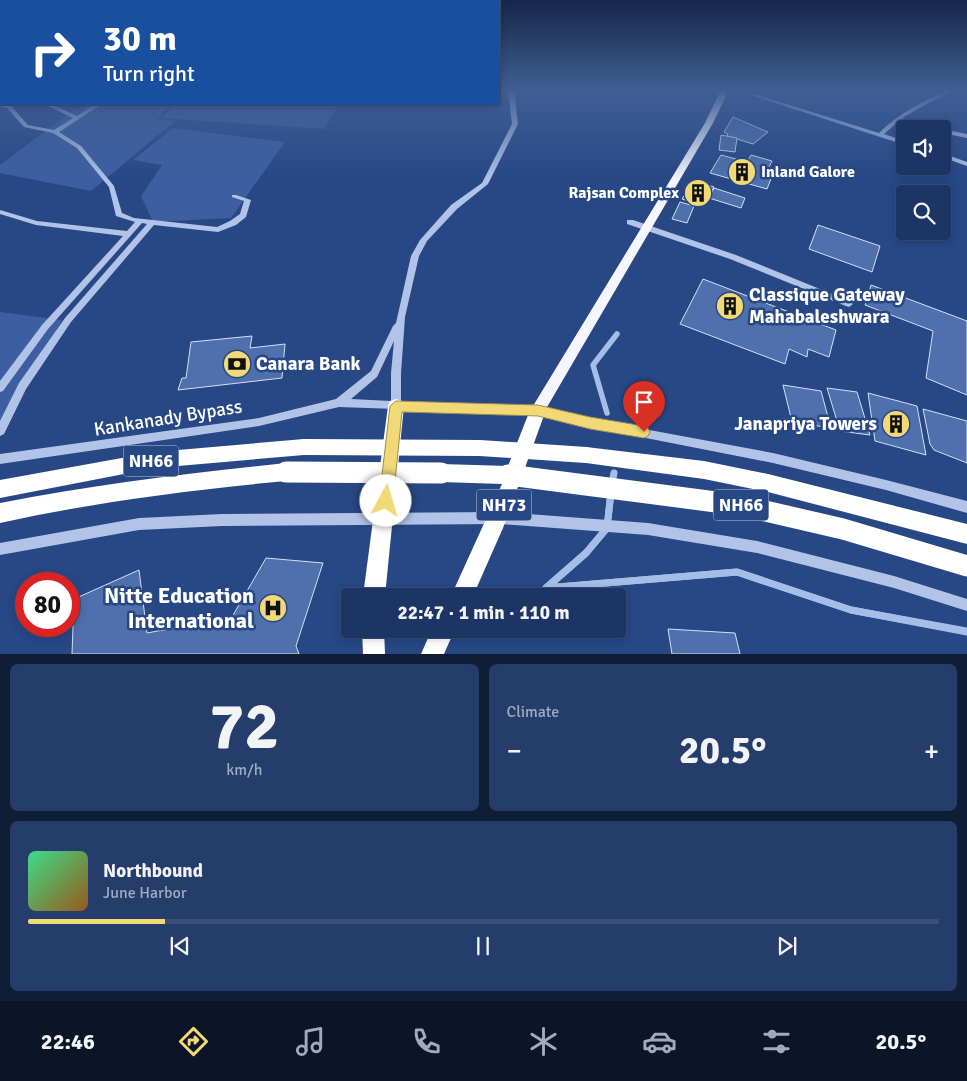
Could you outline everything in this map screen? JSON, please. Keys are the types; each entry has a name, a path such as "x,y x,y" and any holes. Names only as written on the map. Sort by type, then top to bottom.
{"highway":[{"path":"375,588 396,406"},
{"name":"NH73","path":"466,588 500,518 538,410"},
{"name":"NH66","path":"0,489 155,460 304,447 480,448 586,455 704,470 768,483 967,534"},
{"name":"NH66","path":"0,513 67,499 164,484 286,472 508,475 687,496 738,505 843,529 967,566"},
{"path":"373,638 374,654"},
{"path":"432,654 440,638"}],"main road":[{"path":"538,410 710,121"}],"street":[{"path":"21,121 26,126 55,132 79,147 112,187 119,214 152,223 218,230 233,223 245,209 248,200 234,196"},
{"path":"55,132 73,121"},
{"path":"396,406 396,373 401,317 415,256 424,240 454,206 485,184 498,161 515,124 515,121"},
{"path":"834,121 896,140"},
{"path":"880,135 896,121"},
{"path":"951,133 967,136"},
{"path":"951,158 967,164"},
{"path":"0,212 36,223 128,234"},
{"path":"0,388 45,327 140,221"},
{"path":"630,222 733,257 849,304"},
{"path":"0,431 22,386 68,320 152,223"},
{"path":"339,403 374,374 392,340 401,317"},
{"path":"339,403 538,410 590,423 773,458 967,507"},
{"name":"Kankanady Bypass","path":"0,459 250,423 339,403"},
{"path":"0,548 138,524 222,520 500,518 648,529 756,547 894,582 967,605"}],"shaded area":[{"path":"60,121 175,121 91,191 0,173 0,165"},
{"path":"199,121 329,121 324,129"},
{"path":"173,128 285,142 231,218 153,222 141,196 162,165 133,160"},
{"path":"0,312 62,320 0,437"}],"building":[{"path":"731,121 741,121 768,132 753,144 727,136 728,134 724,132"},
{"path":"721,135 737,138 735,152 719,150"},
{"name":"Inland Galore","path":"721,155 747,162 751,155 772,161 768,169 774,171 767,189 710,173"},
{"name":"Rajsan Complex","path":"693,181 714,187 703,206 682,199"},
{"path":"714,188 745,198 741,208 709,198"},
{"path":"680,202 694,206 687,223 672,219"},
{"path":"818,225 880,246 872,272 809,249"},
{"name":"Classique Gateway Mahabaleshwara","path":"703,279 836,330 829,357 808,349 807,357 789,349 785,364 680,324"},
{"path":"871,285 967,321 967,395 926,378 933,331 865,305"},
{"path":"252,336 250,348 285,344 282,378 178,390 182,378 186,378 191,342"},
{"path":"783,385 821,391 831,428 792,422"},
{"path":"827,388 857,392 870,435 840,431"},
{"name":"Janapriya Towers","path":"868,393 917,406 926,455 875,441"},
{"path":"923,409 967,421 967,463 934,450 930,444"},
{"name":"Nitte Education International","path":"266,558 323,563 296,646 299,654 72,654 73,637 80,637 80,596 139,570 147,633 232,617"},
{"path":"668,629 735,633 740,654 672,654"}],"waterway":[{"path":"607,413 593,365 617,334"},
{"path":"612,483 614,473 612,484"},
{"path":"611,492 607,528 586,553 546,588 737,572 851,610"},
{"path":"851,610 967,631"},
{"path":"851,610 967,632"}],"place":[{"name":"Inland Galore","path":"742,172"},
{"name":"Rajsan Complex","path":"698,193"},
{"name":"Classique Gateway Mahabaleshwara","path":"730,306"},
{"name":"Canara Bank","path":"237,364"},
{"name":"Janapriya Towers","path":"896,424"},
{"name":"Nitte Education International","path":"273,608"}],"route":[{"path":"386,501 396,406 538,410 590,423 644,432"}]}
